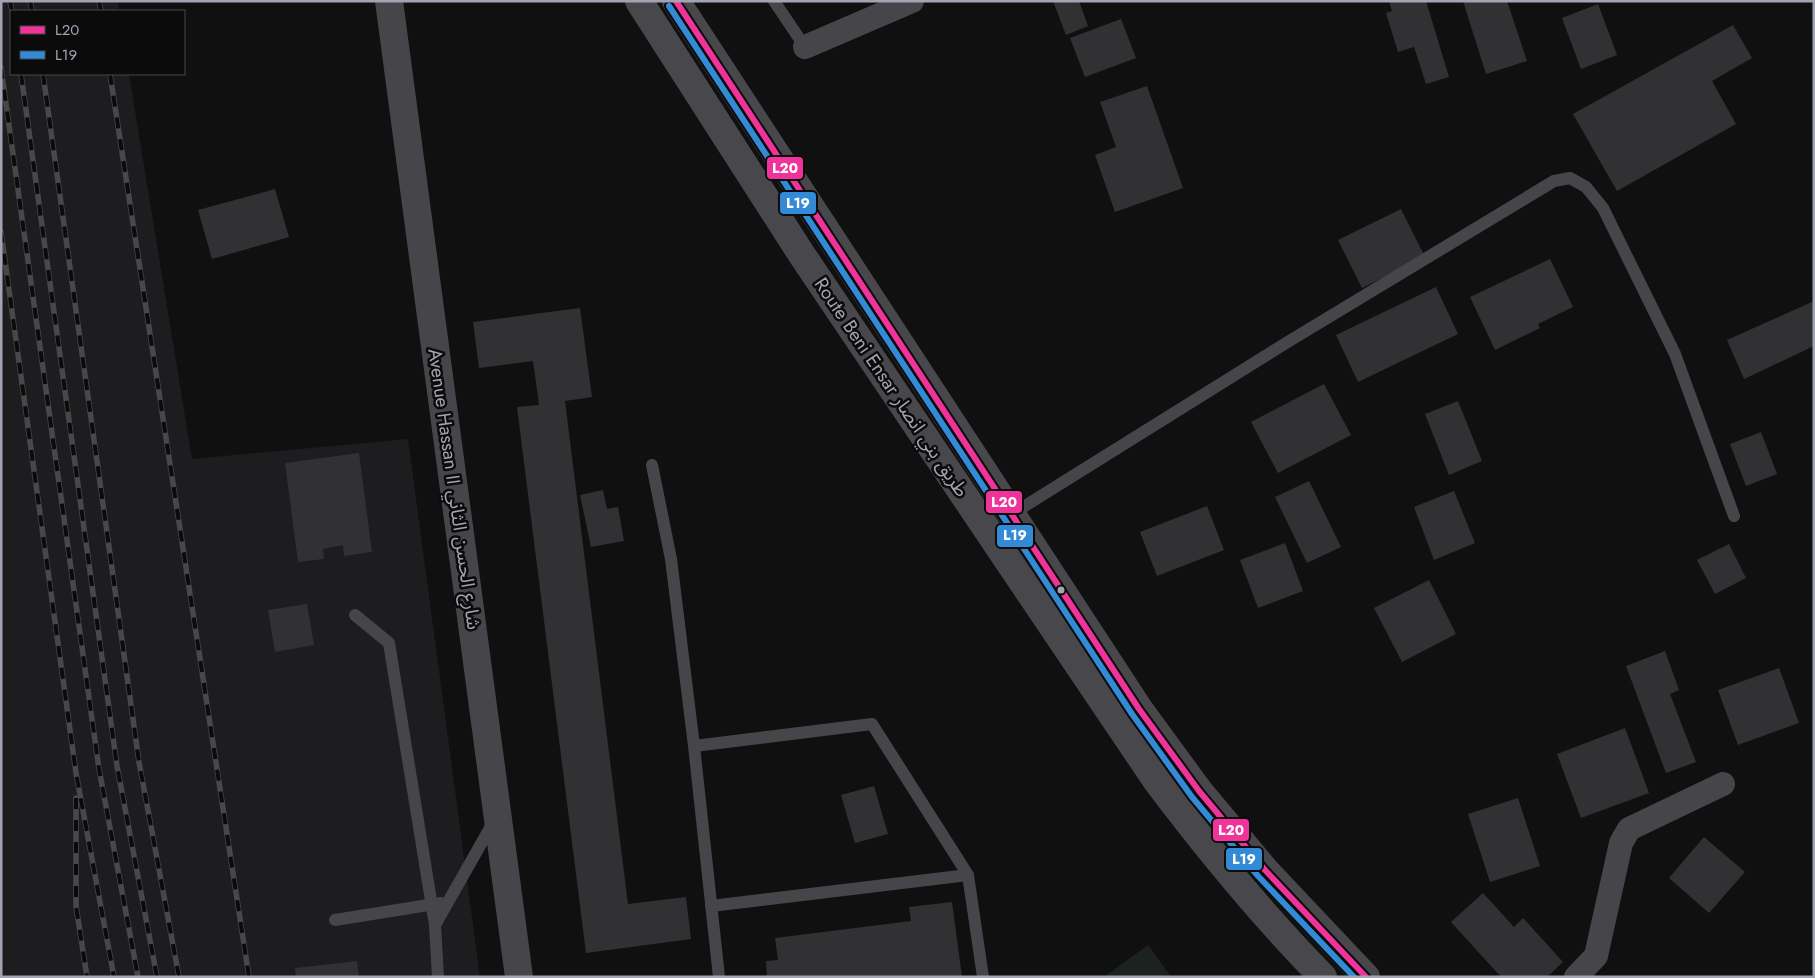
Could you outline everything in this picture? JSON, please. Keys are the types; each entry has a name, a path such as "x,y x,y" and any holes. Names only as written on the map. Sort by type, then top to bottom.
{"highway":[{"name":"Route Beni Ensar طريق بني انصار","path":"639,1 802,254 1156,780 1256,906 1319,974"},
{"name":"Route Beni Ensar طريق بني انصار","path":"676,1 1140,709 1200,791 1265,870 1366,977"}],"street":[{"name":"Avenue Hassan II شارع الحسن الثاني","path":"390,1 519,977"},
{"path":"805,47 912,1"},
{"path":"1576,977 1596,956 1621,843 1629,829 1723,784"}],"lane":[{"path":"774,1 805,47"},
{"path":"1012,514 1294,338 1554,181 1570,178 1586,187 1603,208 1675,354 1734,516"},
{"path":"652,465 671,559 694,746 719,977"},
{"path":"355,615 389,643 436,925 438,977"},
{"path":"694,746 872,724 968,875 983,977"},
{"path":"436,925 447,901 497,814"},
{"path":"710,906 968,875"},
{"path":"335,920 447,901"}],"shaded area":[{"path":"1,1 118,1 119,10 10,10 10,75 129,75 192,459 408,439 480,977 1,977"},
{"path":"1148,945 1171,977 1104,977"}],"building":[{"path":"1053,1 1079,1 1088,26 1066,35"},
{"path":"1389,1 1426,1 1449,77 1426,84 1414,47 1398,52 1386,13 1392,11"},
{"path":"1463,1 1507,1 1527,61 1486,74"},
{"path":"1598,4 1617,55 1581,69 1562,18"},
{"path":"1121,19 1136,58 1085,77 1070,38"},
{"path":"1733,25 1752,58 1712,81 1736,124 1617,191 1573,114"},
{"path":"1147,86 1183,188 1115,212 1095,155 1116,147 1100,102"},
{"path":"275,189 289,237 212,259 198,210"},
{"path":"1401,209 1425,257 1362,288 1338,240"},
{"path":"1550,259 1573,307 1538,324 1540,328 1495,350 1470,297"},
{"path":"1436,287 1458,334 1358,382 1336,335"},
{"path":"1814,301 1814,346 1744,379 1727,340"},
{"path":"580,308 592,397 565,401 628,904 686,897 691,939 586,953 517,407 539,405 533,361 479,368 473,322"},
{"path":"1324,384 1351,435 1278,473 1251,422"},
{"path":"1458,401 1482,461 1449,475 1425,414"},
{"path":"1761,432 1777,474 1746,486 1730,444"},
{"path":"359,453 372,552 344,556 343,545 323,549 324,559 298,562 285,463"},
{"path":"1309,481 1341,547 1307,563 1275,497"},
{"path":"603,490 607,509 618,507 624,541 591,547 580,495"},
{"path":"1454,491 1475,543 1434,560 1414,507"},
{"path":"1207,506 1224,550 1157,576 1140,532"},
{"path":"1285,543 1303,591 1258,608 1240,560"},
{"path":"1729,544 1746,578 1715,594 1697,560"},
{"path":"1429,580 1456,634 1402,662 1374,608"},
{"path":"307,604 314,645 275,652 268,610"},
{"path":"1665,651 1679,690 1670,694 1696,762 1666,773 1626,666"},
{"path":"1779,668 1799,723 1738,745 1718,690"},
{"path":"1625,728 1649,793 1581,818 1557,754"},
{"path":"874,786 888,834 855,843 841,795"},
{"path":"1518,798 1540,866 1490,882 1468,814"},
{"path":"1704,837 1745,872 1709,913 1669,878"},
{"path":"1483,893 1514,927 1523,918 1563,962 1547,977 1501,977 1451,922"},
{"path":"952,902 962,977 767,977 766,961 778,960 775,938 911,921 909,907"},
{"path":"357,961 359,977 296,977 295,968"}],"railway":[{"path":"10,1 12,10"},
{"path":"30,1 32,10"},
{"path":"99,1 101,10"},
{"path":"1,68 99,769 138,977"},
{"path":"21,75 117,766 157,977"},
{"path":"43,75 139,762 179,977"},
{"path":"110,75 249,977"},
{"path":"1,232 76,773 114,977"},
{"path":"76,798 76,906 87,977"}],"transit line":[{"name":"L20","path":"676,1 1139,709 1199,791 1265,870 1366,977"},
{"name":"L19","path":"669,6 1132,714 1192,797 1258,876 1354,977"}]}
